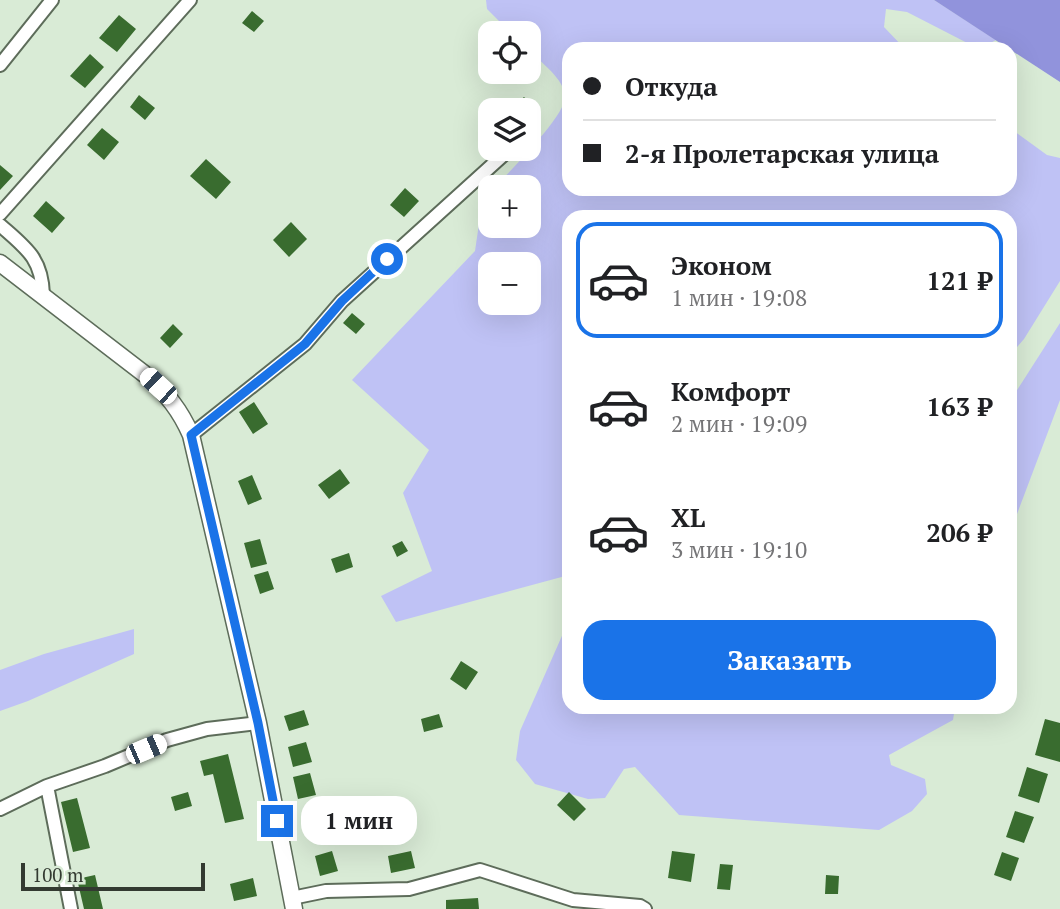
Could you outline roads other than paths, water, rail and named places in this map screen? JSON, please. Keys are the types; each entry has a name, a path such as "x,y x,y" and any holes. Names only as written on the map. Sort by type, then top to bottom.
{"main road":[{"path":"0,263 147,376 169,396 183,416 191,435 258,723 293,903"}],"street":[{"path":"0,65 52,0"},
{"path":"0,214 190,0"},
{"path":"191,435 305,344 342,301 497,161"},
{"path":"0,225 33,254 43,285 43,295"},
{"path":"0,809 47,786 167,740 207,729 258,723"},
{"path":"47,786 71,909"},
{"path":"293,903 326,891 409,888 480,870 574,904 640,906 645,909"}]}
